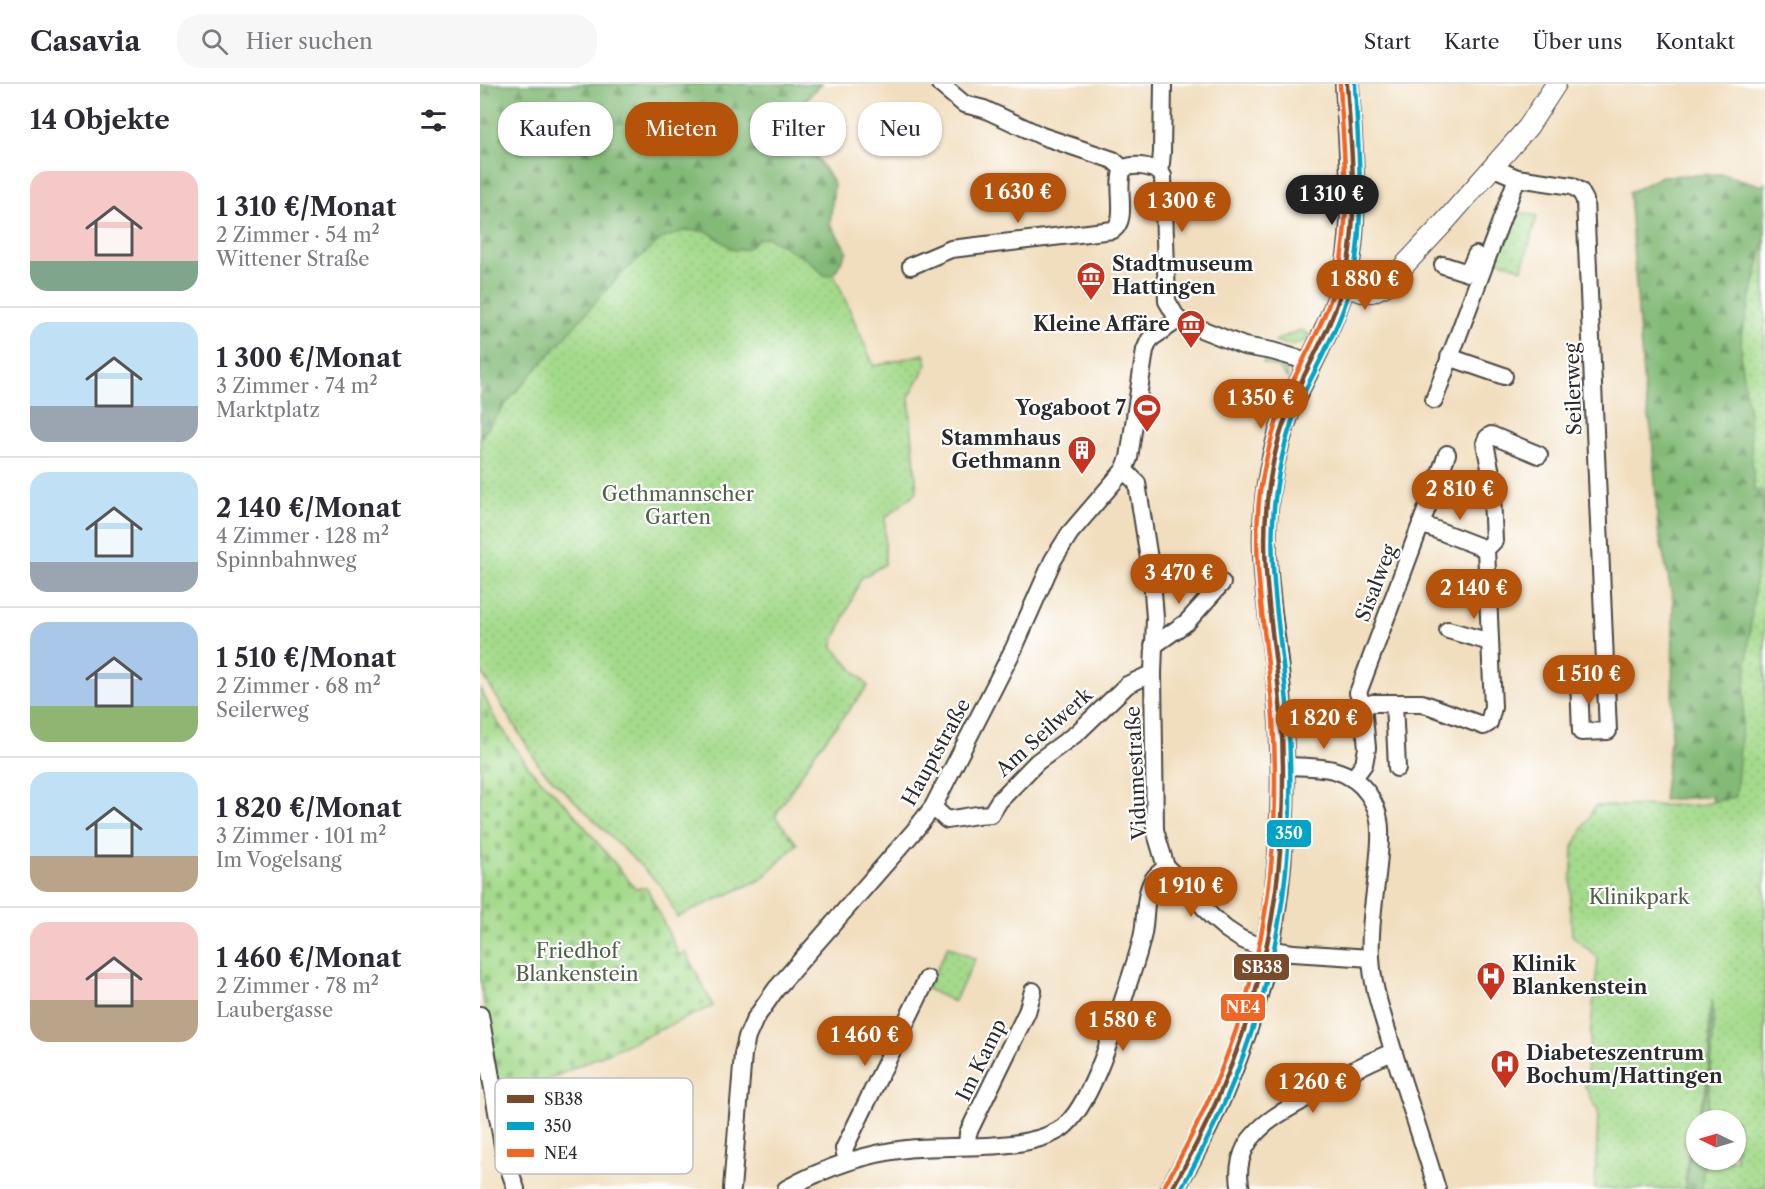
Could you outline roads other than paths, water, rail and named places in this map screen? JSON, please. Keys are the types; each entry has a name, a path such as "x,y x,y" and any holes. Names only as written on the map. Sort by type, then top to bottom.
{"main road":[{"path":"1172,1189 1197,1145 1221,1095 1239,1047 1257,988 1273,917 1280,847 1282,766 1280,694 1264,532 1271,473 1281,434 1343,286 1352,234 1347,84"}],"street":[{"path":"940,84 963,104 984,109 1042,136 1113,160 1123,169"},
{"path":"1158,170 1162,152 1163,84"},
{"path":"1343,286 1362,292 1372,292 1385,286 1528,127 1556,84"},
{"path":"911,266 951,249 1113,230 1117,227 1121,216 1119,181 1123,169 1128,166 1152,168 1158,170 1163,176 1168,303 1178,321 1244,346 1296,358 1309,365"},
{"name":"Seilerweg","path":"1492,167 1517,178 1572,186 1580,191 1585,200 1606,680"},
{"path":"1443,265 1468,273 1494,206 1517,178"},
{"path":"1434,400 1517,178"},
{"name":"Hauptstraße","path":"732,1189 743,1054 755,1019 776,989 933,807 1014,648 1053,560 1070,533 1124,470 1129,458 1145,350 1150,339 1178,321"},
{"path":"1449,357 1504,376"},
{"path":"1353,779 1364,764 1366,756 1361,699 1373,703 1422,703 1484,726 1489,723 1493,707 1486,549 1494,541 1491,473 1485,443 1491,435 1539,455"},
{"name":"Sisalweg","path":"1361,699 1447,454"},
{"name":"Vidumestraße","path":"1124,470 1137,483 1152,578 1155,618 1153,673 1155,830 1166,867"},
{"path":"1421,524 1486,549"},
{"path":"1154,646 1187,622 1222,583"},
{"path":"1465,583 1488,591"},
{"path":"1448,630 1490,642"},
{"name":"Am Seilwerk","path":"933,807 946,820 977,814 991,814 999,801 1037,762 1077,733 1127,685 1153,673"},
{"path":"1394,703 1397,768"},
{"path":"1282,766 1331,768 1342,772 1368,794 1376,809 1380,836 1371,958 1379,1008 1437,1189"},
{"path":"786,1189 847,1161 886,1152 1026,1142 1048,1136 1063,1127 1079,1109 1097,1073 1136,961 1153,879 1166,867 1190,890 1211,916 1241,939 1265,949 1371,958"},
{"path":"847,1161 844,1149 927,979"},
{"name":"Im Kamp","path":"967,1146 968,1133 1027,1012 1033,991"},
{"path":"480,1015 495,1097"},
{"path":"1241,1189 1239,1180 1241,1156 1254,1134 1277,1116 1319,1090 1366,1063 1392,1052"},
{"path":"733,1163 742,1184 747,1189"},
{"path":"511,1174 516,1189"}],"place":[{"name":"Stadtmuseum Hattingen","path":"1091,302"},
{"name":"Kleine Affäre","path":"1191,350"},
{"name":"Yogaboot 7","path":"1147,434"},
{"name":"Stammhaus Gethmann","path":"1082,476"},
{"name":"Klinik Blankenstein","path":"1491,1002"},
{"name":"Diabeteszentrum Bochum/Hattingen","path":"1505,1090"}],"park label":[{"name":"Gethmannscher Garten","path":"678,506"},
{"name":"Klinikpark","path":"1639,897"},
{"name":"Friedhof Blankenstein","path":"577,962"}]}
